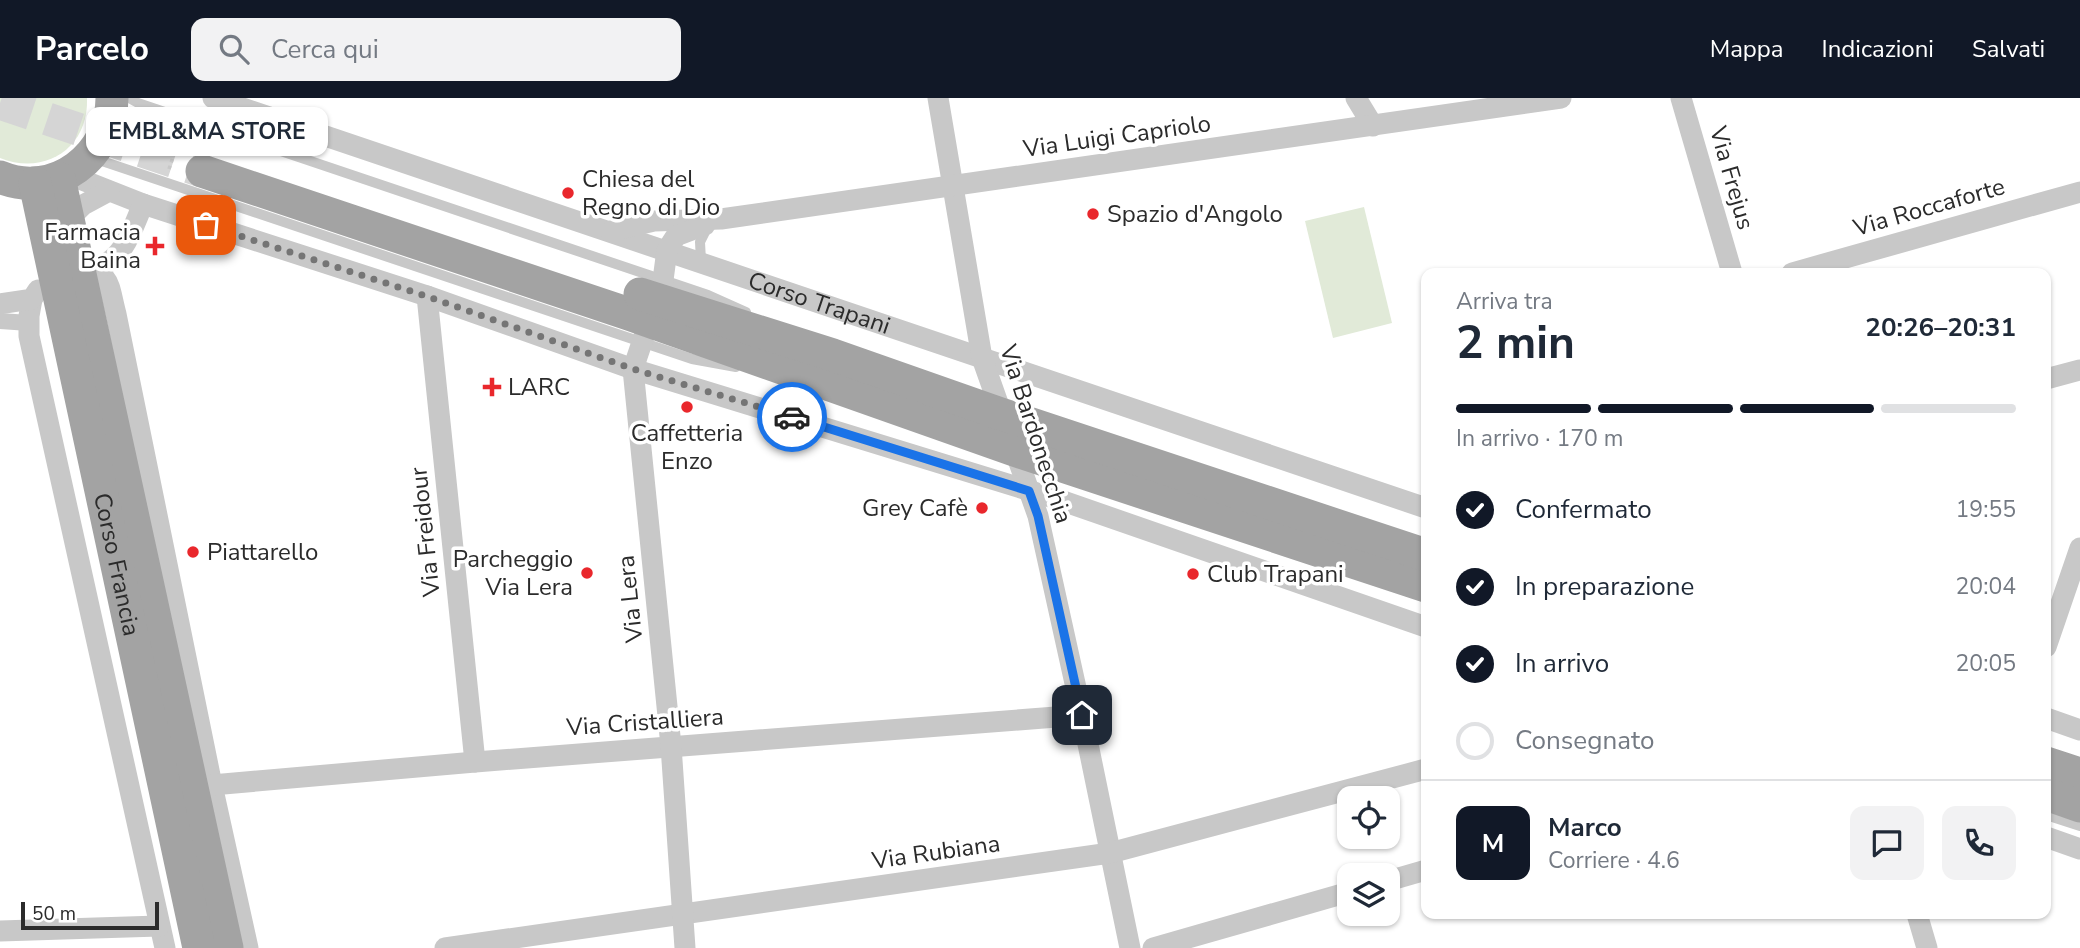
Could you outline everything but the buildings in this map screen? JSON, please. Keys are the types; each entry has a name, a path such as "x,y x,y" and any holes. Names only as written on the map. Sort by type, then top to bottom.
{"main road":[{"path":"0,177 10,181 63,173 104,137 112,113 112,98"},
{"name":"Corso Trapani","path":"205,161 652,311 812,380 1014,450 1421,584"},
{"name":"Corso Francia","path":"63,173 76,267 200,948"},
{"name":"Corso Francia","path":"63,173 76,267 226,948"},
{"name":"Corso Trapani","path":"652,311 833,355 1001,414 1421,553"},
{"path":"2051,765 2080,774"},
{"path":"2051,796 2080,806"}],"street":[{"name":"Corso Trapani","path":"213,98 1421,506"},
{"name":"Via Bardonecchia","path":"938,98 982,358 1038,516 1130,948"},
{"path":"1356,98 1373,126"},
{"name":"Via Luigi Capriolo","path":"611,231 654,220 715,221 1562,98"},
{"name":"Via Frejus","path":"1681,98 1731,268"},
{"path":"63,173 143,204 426,296 633,369 1029,491 1421,624"},
{"path":"68,220 83,205 109,191"},
{"name":"Via Roccaforte","path":"1811,268 2080,192"},
{"path":"0,304 32,299 76,267 116,257 124,249 143,204"},
{"name":"Via Luigi Capriolo","path":"667,250 676,236 715,221"},
{"name":"Via Lera","path":"667,250 652,311 633,369 671,746 685,948"},
{"name":"Corso Francia","path":"76,267 106,279 116,314 248,948"},
{"name":"Via Freidour","path":"426,296 475,762"},
{"name":"Corso Francia","path":"32,299 29,336 165,948"},
{"path":"0,321 29,323"},
{"path":"2051,378 2080,370"},
{"path":"2051,632 2080,548"},
{"name":"Via Cristalliera","path":"212,785 1082,715"},
{"path":"2051,720 2080,730"},
{"name":"Via Rubiana","path":"445,948 1110,853 1421,770"},
{"path":"2051,839 2080,849"},
{"path":"1400,878 1421,871"},
{"path":"1153,948 1337,895"},
{"path":"1918,919 1927,948"},
{"path":"0,931 159,926"}],"lane":[{"name":"Corso Trapani","path":"129,98 652,311"},
{"name":"Corso Trapani","path":"63,173 165,182 652,311"},
{"path":"701,261 700,242 715,221"},
{"path":"2051,817 2080,826"}],"path":[{"path":"165,182 186,120"}],"green space":[{"path":"0,98 87,98 86,116 81,131 61,154 48,160 17,163 0,158"},
{"path":"1364,207 1392,323 1333,338 1305,221"}],"tunnel":[{"path":"0,103 202,171"}],"way so far":[{"path":"206,225 426,296 633,369 792,417"}],"place":[{"name":"Chiesa del Regno di Dio","path":"568,193"},
{"name":"Spazio d'Angolo","path":"1093,214"},
{"name":"EMBL&MA STORE","path":"206,225"},
{"name":"Farmacia Baina","path":"155,246"},
{"name":"LARC","path":"492,387"},
{"name":"Caffetteria Enzo","path":"687,407"},
{"name":"Grey Cafè","path":"982,508"},
{"name":"Piattarello","path":"193,552"},
{"name":"Parcheggio Via Lera","path":"587,573"},
{"name":"Club Trapani","path":"1193,574"}],"route":[{"path":"792,417 1029,491 1038,516 1082,715"}]}
